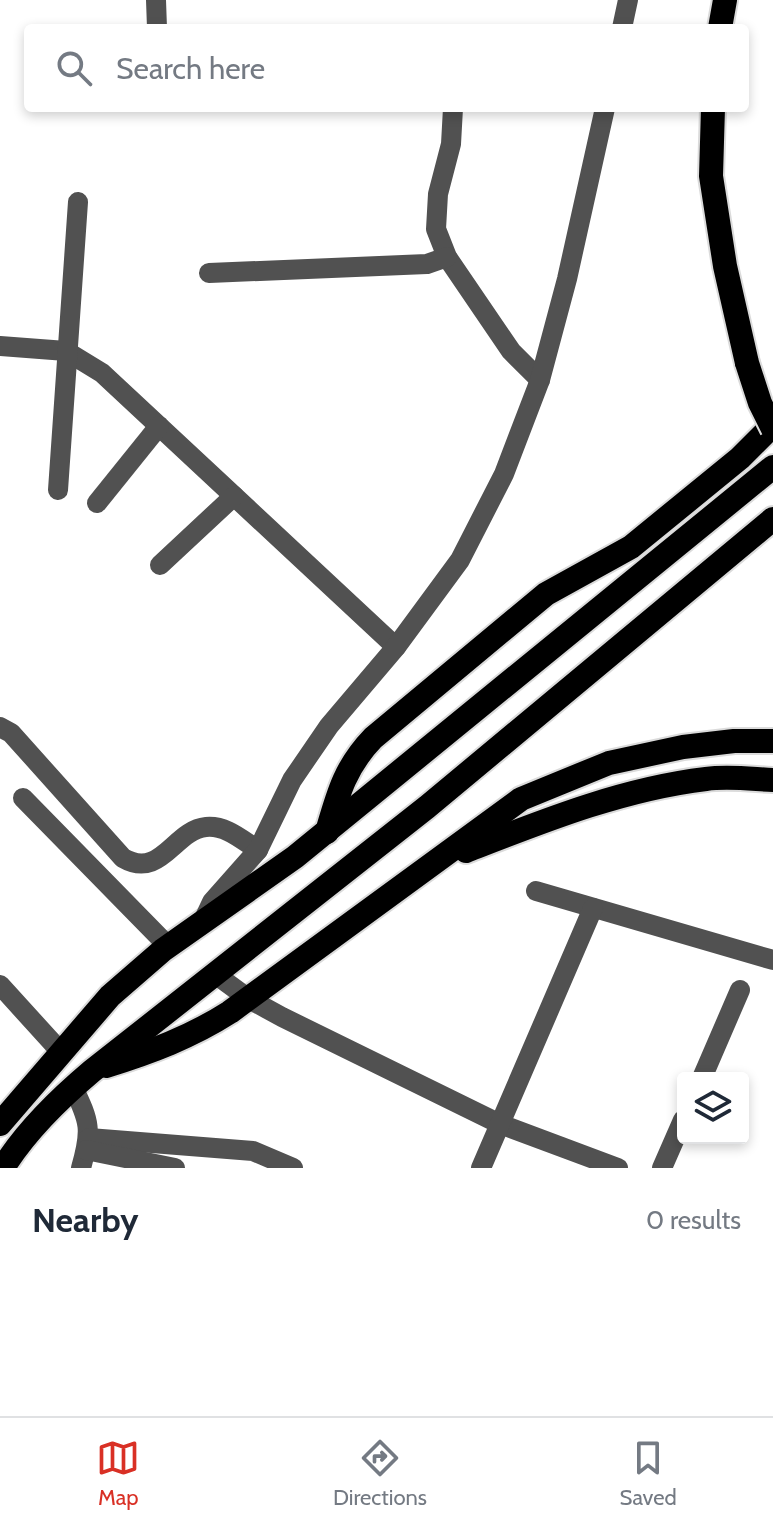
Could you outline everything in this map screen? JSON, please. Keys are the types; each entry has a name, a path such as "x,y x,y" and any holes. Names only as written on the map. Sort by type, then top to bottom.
{"highway":[{"path":"721,24 725,0"},
{"path":"327,832 346,773 356,756 373,738 546,594 631,547 773,427 760,403 747,363 725,266 711,176 713,112"},
{"path":"0,1124 110,996 168,946 327,832 773,467"},
{"path":"3,1168 13,1151 73,1087 427,807 769,522"},
{"path":"92,1071 196,1034 249,999 521,799 609,763 683,747 734,741 773,741"},
{"path":"433,863 553,817 645,789 708,779 773,780"}],"street":[{"path":"156,0 157,24"},
{"path":"623,24 628,0"},
{"path":"453,112 451,144 438,194 436,229 447,257 511,351 540,380"},
{"path":"203,922 212,902 258,850 292,780 329,726 396,647 460,560 504,474 540,380 567,279 604,112"},
{"path":"58,490 78,202"},
{"path":"209,273 427,264 447,257"},
{"path":"0,346 66,351 102,373 396,647"},
{"path":"97,503 159,426"},
{"path":"160,565 234,496"},
{"path":"0,727 11,733 123,858 133,863 151,863 198,829 208,827 229,831 258,850"},
{"path":"23,798 168,946"},
{"path":"536,891 773,960"},
{"path":"481,1168 593,908"},
{"path":"215,974 249,999 500,1124 618,1168"},
{"path":"0,985 60,1051"},
{"path":"705,1072 740,990"},
{"path":"73,1087 87,1116 85,1152"},
{"path":"662,1168 677,1134"},
{"path":"85,1152 253,1151 293,1168"},
{"path":"85,1152 175,1168"}]}
